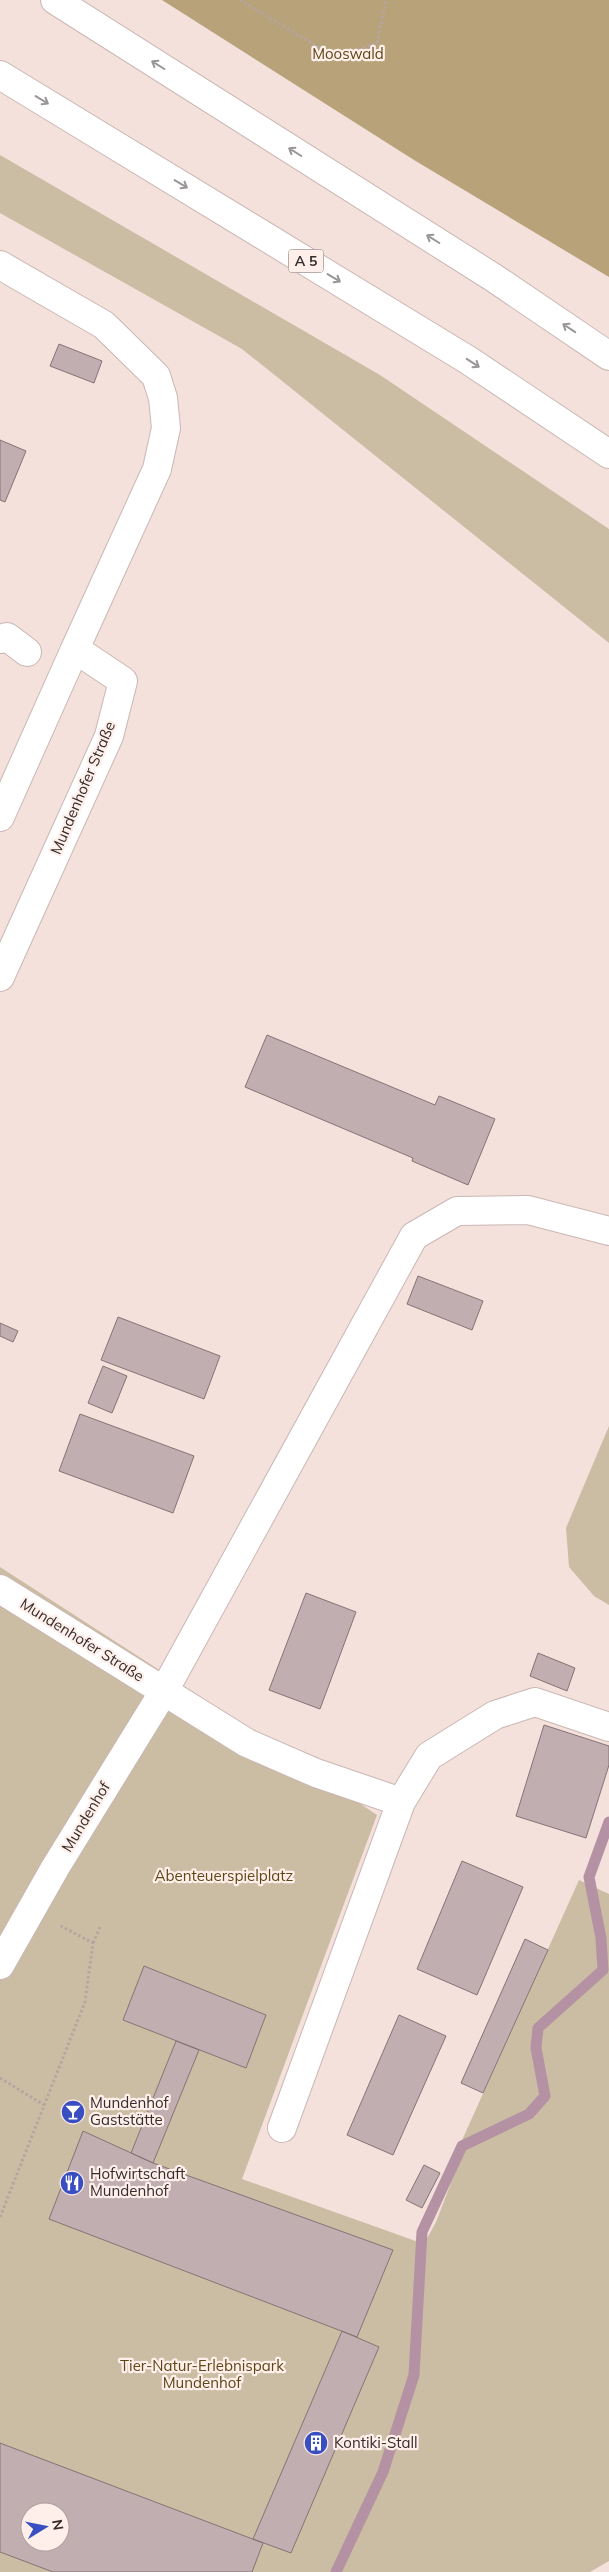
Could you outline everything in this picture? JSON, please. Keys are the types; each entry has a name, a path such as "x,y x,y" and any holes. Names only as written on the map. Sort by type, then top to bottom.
{"main road":[{"path":"55,0 494,278 609,356"},
{"name":"A 5","path":"0,75 468,360 609,454"},
{"path":"0,265 104,325 156,376 163,398 166,428 157,469 0,818"},
{"path":"0,639 7,638 27,652"},
{"name":"Mundenhofer Straße","path":"0,977 108,736 123,681 75,649"},
{"name":"Mundenhof","path":"4,1950 32,1909 164,1691 414,1236 457,1212 466,1211 528,1210 609,1231"},
{"name":"Mundenhofer Straße","path":"0,1589 247,1743 316,1773 401,1802"},
{"path":"282,2128 401,1802 429,1756 496,1715 535,1702 609,1727"}],"path":[{"path":"240,0 335,57 377,43 386,0"},
{"path":"32,1909 93,1943"},
{"path":"0,2218 85,2002 93,1943 100,1927"},
{"path":"0,2078 44,2106"}],"green space":[{"name":"Mooswald","path":"162,0 609,0 609,277 414,160"},
{"path":"0,155 380,375 609,529 609,643 242,349 0,213"},
{"path":"609,1426 609,1605 594,1596 569,1567 566,1528"},
{"name":"Tier-Natur-Erlebnispark Mundenhof","path":"0,1567 195,1693 377,1815 242,2179 424,2244 436,2222 456,2170 450,2167 579,1880 609,1894 609,2561 590,2572 0,2572"}],"building":[{"path":"59,344 102,361 94,383 50,366"},
{"path":"0,440 26,451 5,502 0,500"},
{"path":"267,1035 435,1105 439,1096 495,1119 468,1185 412,1161 413,1158 245,1087"},
{"path":"418,1276 483,1301 472,1330 407,1304"},
{"path":"118,1317 220,1356 204,1399 101,1360"},
{"path":"0,1323 18,1331 13,1342 0,1336"},
{"path":"103,1366 127,1376 112,1413 88,1403"},
{"path":"80,1414 194,1456 173,1513 59,1471"},
{"path":"306,1593 356,1612 320,1709 269,1690"},
{"path":"538,1653 575,1668 567,1691 530,1676"},
{"path":"544,1725 609,1746 609,1765 586,1838 516,1816"},
{"path":"462,1861 523,1887 477,1995 417,1969"},
{"path":"525,1939 548,1950 483,2093 461,2083"},
{"path":"144,1966 266,2015 246,2068 123,2020"},
{"path":"399,2015 446,2036 393,2155 347,2135"},
{"path":"176,2041 199,2050 153,2163 131,2153"},
{"path":"83,2131 153,2163 393,2250 357,2337 49,2219"},
{"path":"424,2165 440,2173 422,2208 406,2200"},
{"name":"Kontiki-Stall","path":"342,2331 379,2347 291,2553 253,2539"},
{"path":"0,2443 263,2543 252,2572 53,2572 0,2552"}],"waterway":[{"path":"336,2572 383,2472 414,2375 422,2232 462,2146 529,2114 545,2096 536,2048 538,2028 603,1970 601,1938 589,1877 609,1822"}],"place":[{"name":"Mundenhof Gaststätte","path":"73,2112"},
{"name":"Hofwirtschaft Mundenhof","path":"72,2183"},
{"name":"Kontiki-Stall","path":"316,2443"}],"park label":[{"name":"Abenteuerspielplatz","path":"224,1876"}]}
